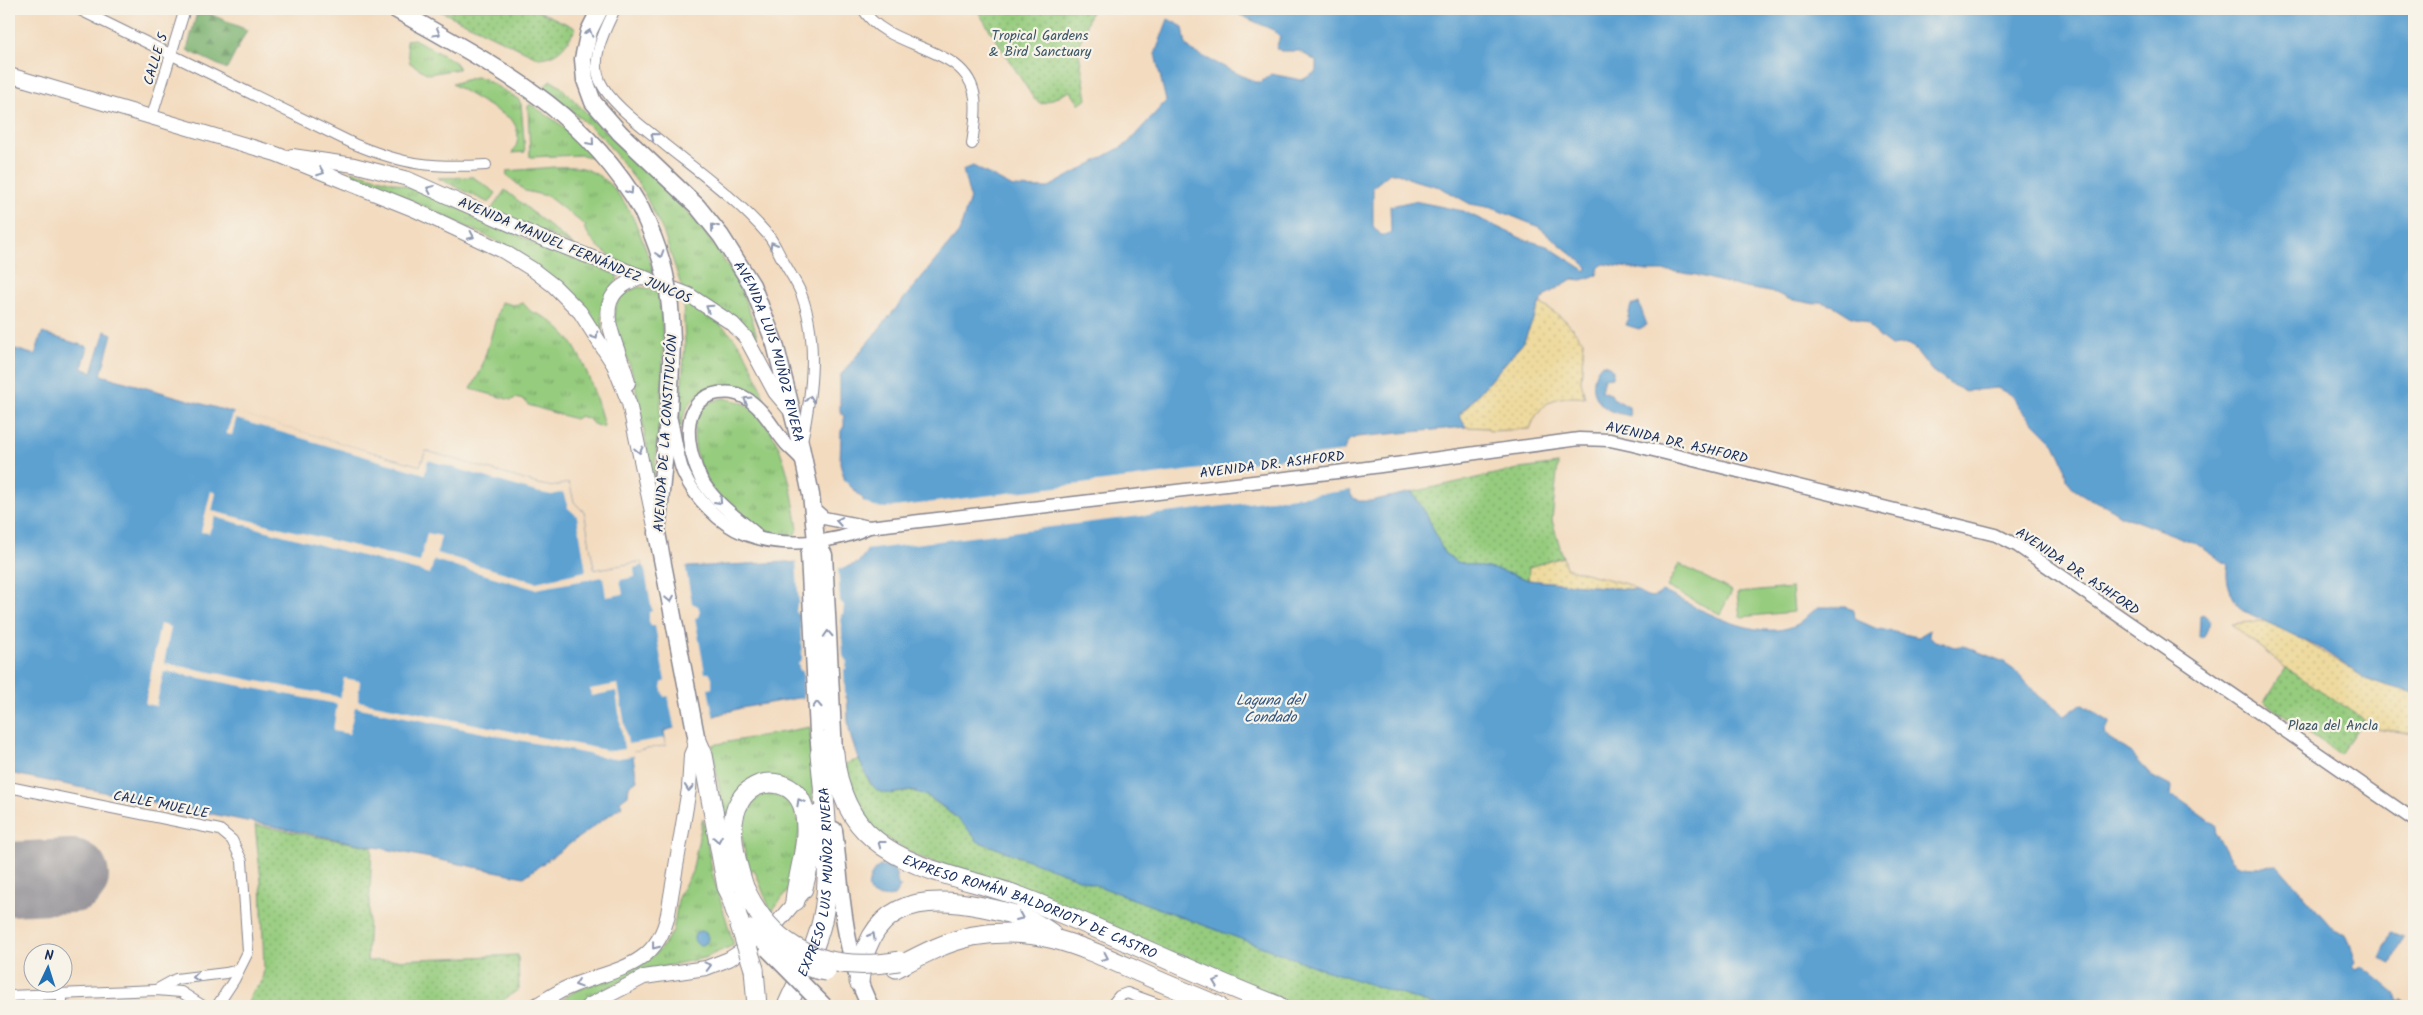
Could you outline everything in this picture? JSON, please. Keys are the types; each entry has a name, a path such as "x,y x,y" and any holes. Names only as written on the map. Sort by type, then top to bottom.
{"highway":[{"path":"697,741 703,755 724,872 738,894 751,930 787,958 801,965 820,970 857,971 897,964"},
{"name":"EXPRESO LUIS MUÑOZ RIVERA","path":"788,1006 814,948 826,902 827,753"},
{"name":"EXPRESO ROMÁN BALDORIOTY DE CASTRO","path":"827,753 856,820 887,850 921,865 1019,897 1067,916 1204,977 1278,1006"},
{"path":"757,1006 754,969 738,894 733,830 736,811 740,801 748,792 761,784 769,783 786,786 800,799 806,827 806,844 795,900"},
{"path":"738,894 753,906 769,928 786,942 804,951 841,962 897,964"},
{"path":"859,982 865,949 874,932 902,908 922,902 956,902 1014,914 1042,927 1060,939"},
{"name":"EXPRESO ROMÁN BALDORIOTY DE CASTRO","path":"897,964 920,956 942,945 974,936 1014,933 1060,939 1218,1006"}],"main road":[{"name":"AVENIDA DE LA CONSTITUCIÓN","path":"395,9 517,80 562,113 580,129 618,173 641,209 656,239 666,270 670,298 672,342 669,409 657,533 697,741"},
{"name":"AVENIDA LUIS MUÑOZ RIVERA","path":"600,9 589,31 583,59 585,80 593,102 620,134 697,206 722,236 755,294 775,344 794,415 812,508 816,550 827,767 848,939 859,982 870,1006"},
{"name":"AVENIDA MANUEL FERNÁNDEZ JUNCOS","path":"9,75 276,154 413,209 503,251 532,269 554,286 580,312 614,365 629,403 657,533"},
{"name":"AVENIDA MANUEL FERNÁNDEZ JUNCOS","path":"276,154 354,165 408,179 541,238 689,295 733,324 746,338 775,392 794,415"},
{"path":"629,403 628,381 623,360 614,339 608,305 613,295 622,286 642,276"},
{"path":"535,1006 568,987 624,968 639,960 654,948 665,928 689,789 691,755 697,741"},
{"path":"588,1006 644,977 706,968 729,959 767,934 805,890 814,855 818,818 817,768 827,753"},
{"path":"751,930 824,1006"}],"street":[{"path":"78,9 385,157 410,164 440,166 486,165"},
{"name":"CALLE 5","path":"152,116 185,9"},
{"path":"615,9 601,39 598,52 600,80 610,96 632,118 731,199 768,236 800,290 810,326 811,389 802,454 787,445 764,412 742,396 729,392 711,394 693,411 689,421 690,447 702,481 730,514 762,538"},
{"path":"863,9 869,18 882,30 896,38 934,52 955,64 969,80 975,96 972,144"},
{"name":"AVENIDA DR. ASHFORD","path":"669,409 683,472 708,508 729,525 745,534 816,550 869,527 1337,472 1579,439 1610,440 1996,534 2018,546 2414,820"},
{"path":"812,508 824,518 869,527"},
{"name":"CALLE MUELLE","path":"9,787 220,830 232,840 242,862 248,952 234,980 217,1006"},
{"path":"156,990 176,979 238,970"},
{"path":"9,996 156,990 181,992 203,1006"},
{"path":"1111,1006 1119,996 1126,993 1163,1006"},
{"path":"62,994 62,1006"}],"green space":[{"path":"198,9 247,30 227,69 187,50"},
{"path":"436,9 534,9 576,28 562,49 552,55 539,58"},
{"name":"Tropical Gardens & Bird Sanctuary","path":"986,9 1092,9 1080,42 1075,47 1079,52 1087,99 1079,104 1070,91 1042,104 1034,99 979,13"},
{"path":"414,39 455,62 459,69 428,74 410,63 406,40"},
{"path":"475,77 483,78 518,99 521,104 525,152 512,153 518,136 516,127 511,119 452,84"},
{"path":"550,80 561,87 650,173 696,222 716,248 733,275 747,305 756,338 682,288 663,231 641,187 602,137 544,87"},
{"path":"530,104 560,124 595,158 582,155 530,157 528,106"},
{"path":"554,167 585,169 599,176 611,186 622,199 638,228 654,274 614,259 595,244 584,228 586,226 547,196 525,191 506,174 507,171"},
{"path":"352,171 432,195 552,251 618,275 602,304 603,329 600,330 583,306 495,240 400,195 352,175"},
{"path":"473,177 496,193 489,203 438,178"},
{"path":"505,190 573,245 491,210"},
{"path":"639,287 657,290 663,337 661,408 654,479 652,481 635,385 617,334 615,317 618,301 627,293"},
{"path":"501,302 513,305 523,303 531,312 551,321 570,340 583,363 604,426 593,424 589,419 580,416 575,419 528,405 526,401 516,398 511,400 471,389 481,370"},
{"path":"683,302 716,321 738,342 753,369 766,404 740,390 727,387 714,388 703,392 693,400 686,411 681,427 678,426 685,344"},
{"path":"724,398 743,403 757,414 777,442 792,495 798,529 794,535 769,532 744,522 728,508 704,476 695,449 694,437 697,416 703,408 712,402"},
{"path":"1558,464 1552,520 1563,557 1529,567 1528,580 1502,571 1457,562 1444,553 1427,515 1412,492 1513,470"},
{"path":"1679,564 1732,591 1720,614 1667,587"},
{"path":"1792,588 1794,612 1740,617 1737,593"},
{"name":"Plaza del Ancla","path":"2286,668 2364,719 2340,754 2264,702"},
{"path":"810,727 814,821 807,800 754,780 726,829 712,745"},
{"path":"860,759 870,784 891,794 910,791 925,794 968,827 977,841 1319,968 1437,1006 1298,1006 915,855 876,832 854,803 842,765"},
{"path":"763,790 789,794 800,826 790,888 771,912 754,869 748,872 741,830 745,806"},
{"path":"703,818 713,876 734,945 704,958 644,971 600,991 575,1006 552,1006 575,991 644,964 661,948 673,931 679,895 692,872"},
{"path":"255,825 372,847 367,961 518,955 519,989 495,1006 247,1006 252,992 261,983 264,970 261,881"}],"sand":[{"path":"1540,303 1565,320 1584,342 1581,381 1585,398 1566,397 1550,402 1539,412 1530,429 1490,431 1487,428 1466,427 1459,416 1523,343"},
{"path":"1563,557 1566,568 1630,585 1636,590 1528,580 1528,567"},
{"path":"2263,621 2288,631 2368,680 2414,693 2414,734 2376,728 2286,668 2231,624"}],"water":[{"name":"Laguna del Condado","path":"1227,9 2414,9 2414,693 2368,680 2320,648 2242,610 2235,600 2228,583 2228,565 2195,543 2120,515 2075,490 2066,479 2064,464 2055,444 2018,407 2013,396 1997,388 1965,391 1950,384 1932,371 1914,348 1907,344 1891,346 1879,337 1868,323 1850,316 1834,306 1820,302 1815,304 1788,299 1776,293 1745,288 1696,275 1670,271 1647,271 1604,264 1599,267 1597,275 1582,280 1572,279 1546,295 1540,303 1523,343 1459,415 1466,427 1357,437 1349,440 1344,449 1349,489 1352,497 1359,501 1370,501 1412,492 1427,515 1444,553 1457,562 1502,571 1528,580 1636,590 1652,597 1662,591 1728,621 1765,630 1782,629 1798,624 1819,607 1845,607 1854,610 1855,619 1875,628 1918,637 1930,630 1929,635 1935,641 1956,647 1964,646 2004,662 2014,669 2039,696 2065,716 2081,704 2110,722 2105,731 2106,736 2129,751 2153,777 2172,787 2171,796 2179,799 2216,825 2215,834 2232,861 2247,867 2278,866 2334,930 2346,934 2356,961 2353,965 2356,969 2362,966 2396,994 2400,1003 2403,1000 2409,1006 1437,1006 1319,968 977,841 948,810 929,797 919,793 911,791 885,793 877,790 864,771 852,742 848,724 847,697 798,698 741,708 664,731 666,745 632,751 637,780 629,786 628,795 620,801 622,806 524,877 9,773 9,347 35,355 42,333 88,347 82,368 92,372 105,331 112,334 101,375 420,466 426,451 537,484 552,487 569,483 574,502 584,512 594,570 641,562 641,566 648,569 787,562 840,569 858,563 867,551 869,527 863,499 845,481 840,464 841,431 844,426 844,417 840,411 840,376 959,232 970,198 963,170 973,166 1013,187 1047,188 1127,144 1166,101 1155,54 1168,19 1183,27 1186,45 1192,51 1255,82 1261,82 1271,74 1302,80 1316,72 1316,61 1299,51 1281,51 1276,48 1280,37 1273,30","holes":["1390,173 1398,173 1412,180 1440,187 1470,204 1492,208 1539,227 1587,267 1586,271 1547,246 1523,239 1463,211 1414,201 1390,206 1391,231 1387,235 1381,235 1373,226 1373,187"]},
{"path":"1639,303 1647,325 1639,329 1626,325 1631,305"},
{"path":"1602,364 1610,366 1613,371 1613,377 1604,378 1601,391 1611,394 1613,398 1629,407 1630,416 1609,410 1598,400 1595,394 1594,381 1595,375"},
{"path":"2203,614 2211,621 2204,637 2199,638 2200,616"},
{"path":"880,866 892,868 896,873 898,885 901,886 894,896 879,897 869,891 868,887 872,875 875,869"},
{"path":"698,931 704,931 708,938 704,945 698,945 694,941 694,935"},
{"path":"2391,932 2403,937 2392,964 2380,959"}],"pier":[{"path":"234,412 420,466 426,451 537,484 552,487 569,483 574,502 584,512 594,570 641,562 641,566 634,568 635,577 620,580 623,594 606,597 603,577 535,589 434,560 430,574 215,517 209,533 201,532 211,491 216,493 212,511 420,562 427,533 441,536 437,553 536,582 586,571 577,516 568,508 563,492 552,495 536,492 428,460 425,474 236,419 232,435 226,434"},
{"path":"1347,451 1352,490 865,550 867,527 861,500 874,507 886,508"},
{"path":"796,561 838,566 840,601 844,605 843,614 841,614 843,656 847,660 846,669 844,669 846,718 845,700 803,700 803,671 800,671 798,663 802,659 800,616 796,612 797,604 799,603"},
{"path":"685,563 692,603 698,606 700,611 698,617 695,618 705,673 709,673 712,677 712,688 708,689 714,719 675,731 668,696 664,697 661,687 665,681 655,626 651,626 649,621 649,612 652,611 644,565"},
{"path":"160,624 171,627 164,663 340,697 344,678 360,681 358,701 611,751 624,749 616,691 591,696 590,689 618,684 628,744 665,738 666,745 633,751 633,756 613,759 355,707 349,734 333,731 337,704 164,671 156,706 145,704"}],"runway":[{"path":"9,879 72,876"}]}
